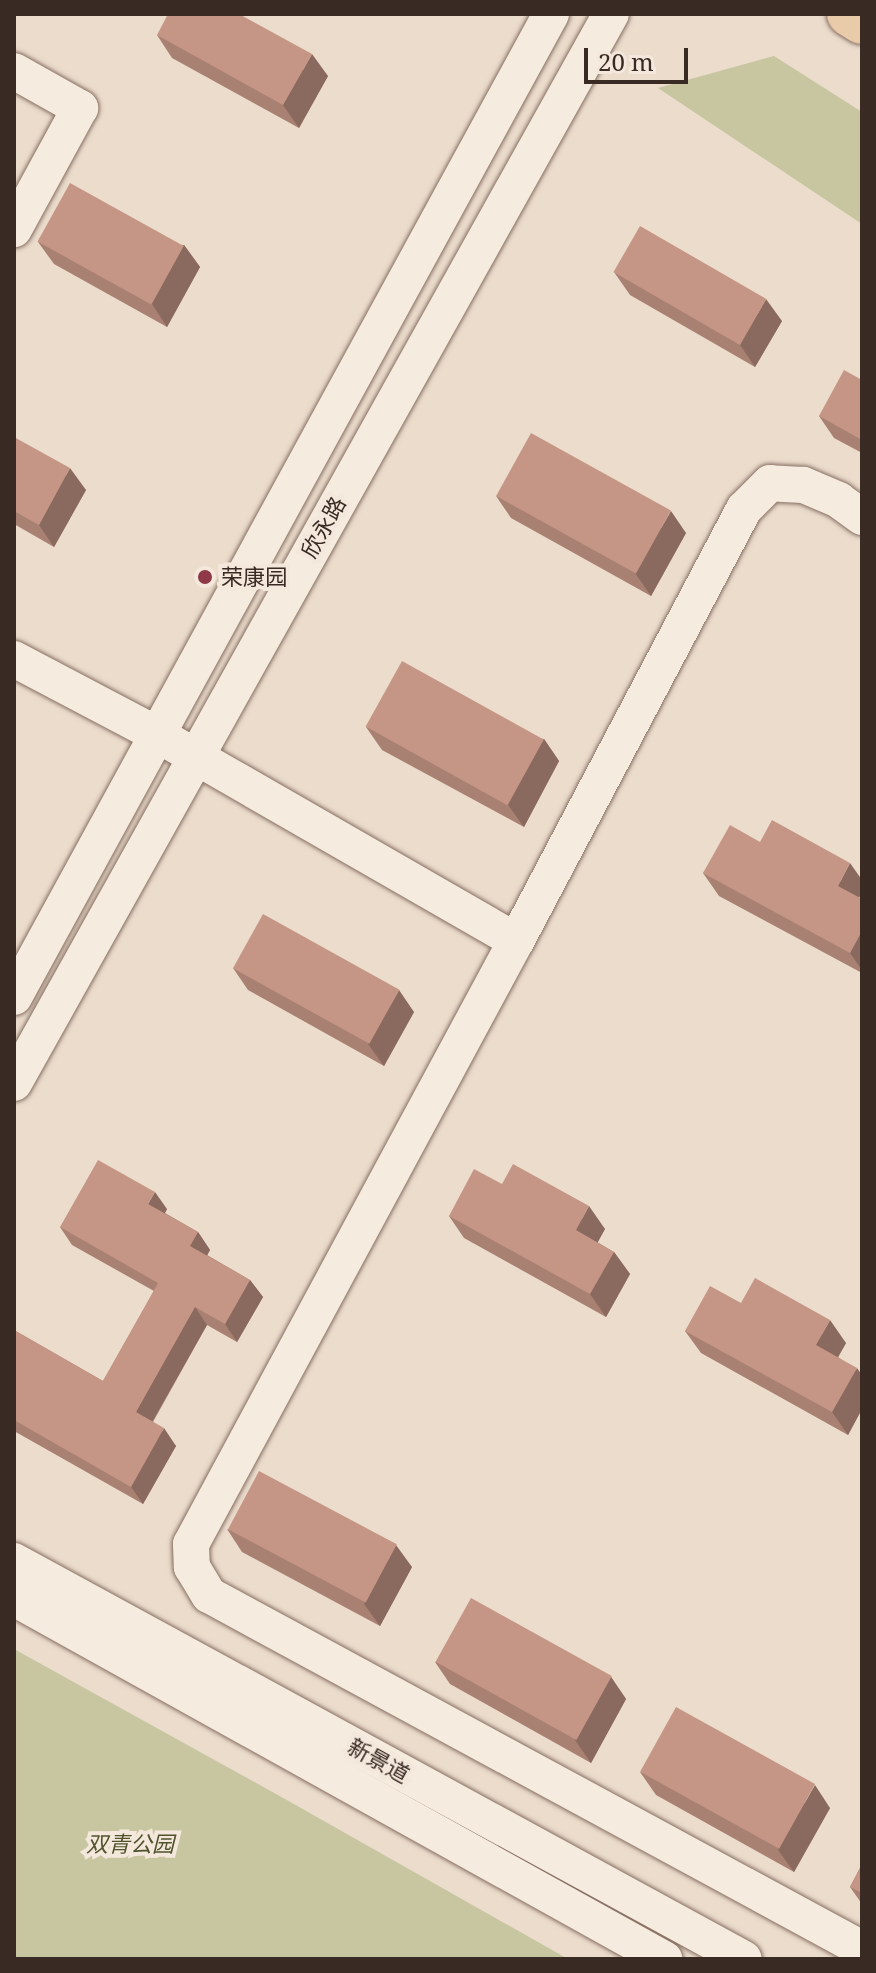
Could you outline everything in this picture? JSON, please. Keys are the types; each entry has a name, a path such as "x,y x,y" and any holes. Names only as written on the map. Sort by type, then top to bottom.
{"main road":[{"path":"849,14 862,22"}],"street":[{"name":"欣永路","path":"14,997 551,14"},
{"name":"欣永路","path":"14,1083 611,14"},
{"path":"14,71 80,108 14,229"},
{"path":"862,517 839,500 803,485 781,483 770,483 744,509 516,941 191,1544 192,1567 209,1595 862,1949"},
{"path":"14,659 158,735 516,941"},
{"name":"新景道","path":"14,1561 744,1959"},
{"name":"新景道","path":"14,1598 664,1959"}],"green space":[{"path":"774,56 862,112 862,224 658,88"},
{"name":"双青公园","path":"14,1649 285,1799 568,1959 14,1959"}],"building":[{"path":"168,14 239,14 312,54 283,105 157,35"},
{"path":"70,183 184,246 151,305 38,242"},
{"path":"640,226 766,299 740,345 614,272"},
{"path":"844,370 862,380 862,440 819,416"},
{"path":"531,433 671,511 636,574 496,496"},
{"path":"14,437 70,468 39,525 14,511"},
{"path":"402,661 544,740 507,805 366,727"},
{"path":"772,820 850,863 838,886 862,899 862,931 850,953 703,873 730,825 760,842"},
{"path":"263,914 399,990 369,1044 233,968"},
{"path":"98,1160 155,1192 148,1204 198,1232 190,1246 250,1280 225,1324 195,1307 136,1412 164,1428 131,1487 14,1420 14,1330 103,1381 158,1283 60,1227"},
{"path":"513,1164 589,1206 576,1230 614,1252 590,1294 449,1216 474,1169 502,1184"},
{"path":"755,1278 830,1320 816,1345 857,1368 832,1412 685,1331 710,1286 741,1303"},
{"path":"259,1471 397,1544 366,1603 228,1529"},
{"path":"471,1598 612,1676 576,1740 436,1662"},
{"path":"676,1707 815,1784 779,1849 640,1772"},
{"path":"862,1864 862,1893 850,1887"}],"place":[{"name":"荣康园","path":"205,577"}]}
